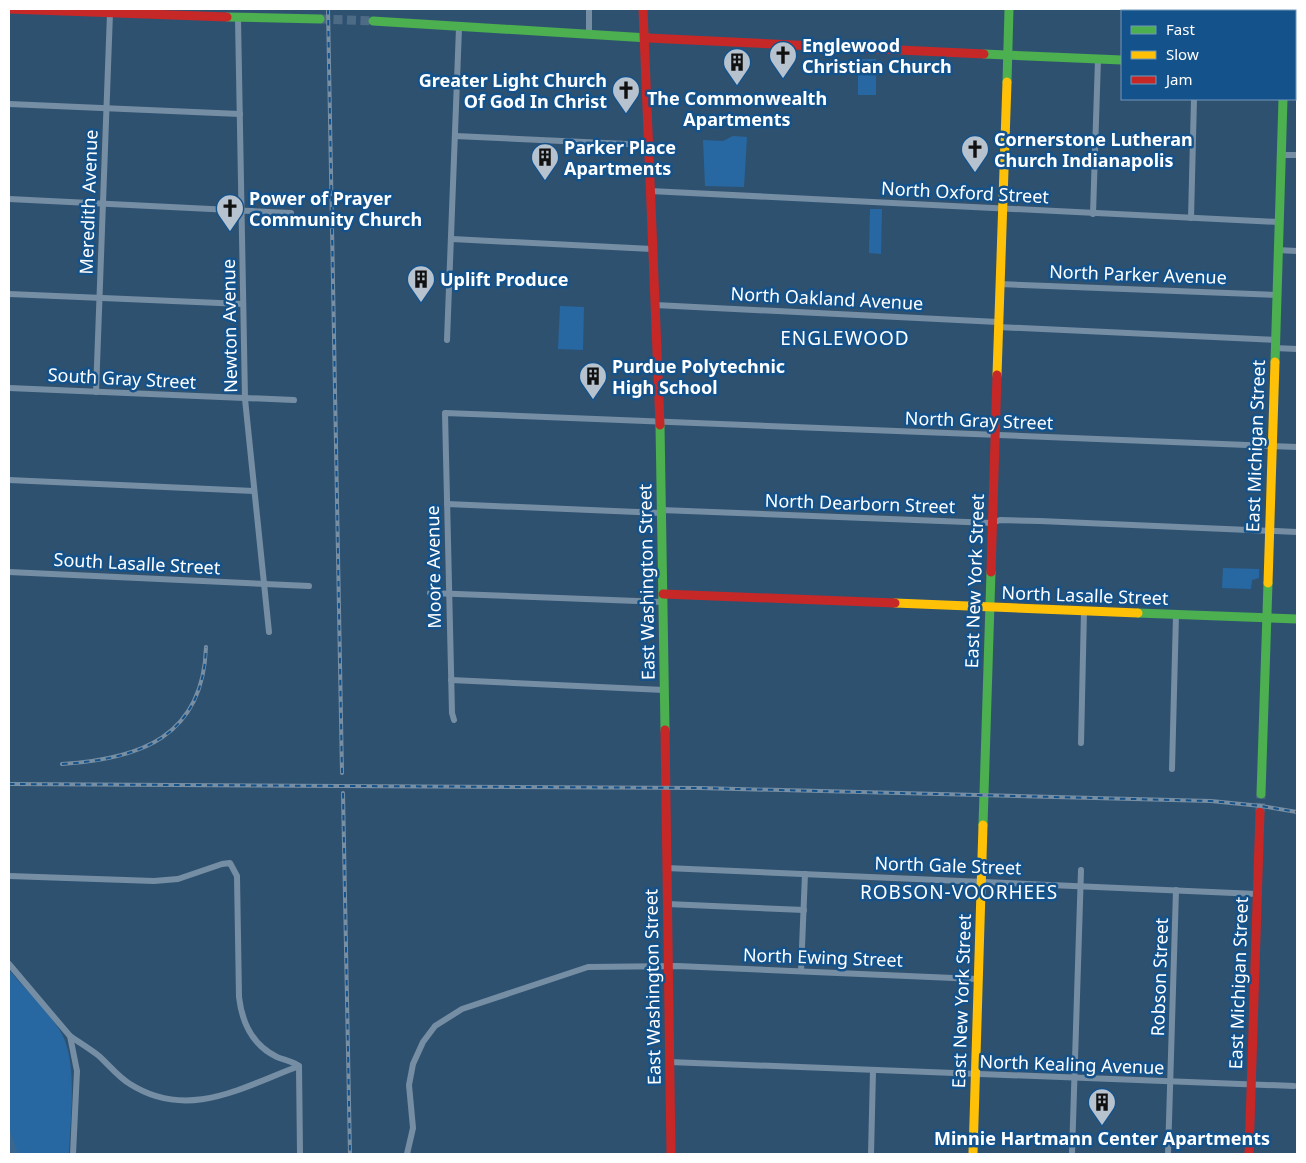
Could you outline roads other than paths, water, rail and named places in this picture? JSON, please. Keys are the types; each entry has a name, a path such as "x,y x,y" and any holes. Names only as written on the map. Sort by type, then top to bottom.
{"main road":[{"path":"9,9 79,10 110,13 274,19 277,22 320,21"},
{"name":"East Washington Street","path":"643,9 660,422 671,1154"},
{"name":"East New York Street","path":"973,1154 1008,9"},
{"path":"372,24 1121,60"},
{"name":"East Michigan Street","path":"1261,794 1283,100"},
{"name":"North Lasalle Street","path":"663,598 990,607 1297,619"},
{"name":"East Michigan Street","path":"1249,1154 1260,812"}],"street":[{"path":"589,9 589,35"},
{"name":"Meredith Avenue","path":"96,392 110,13"},
{"name":"Newton Avenue","path":"238,18 245,399 269,632"},
{"path":"447,340 459,28"},
{"path":"1093,214 1098,58"},
{"path":"1190,218 1194,100"},
{"path":"9,104 240,114"},
{"path":"455,136 648,144"},
{"path":"1281,154 1297,155"},
{"name":"North Oxford Street","path":"650,192 1278,222"},
{"path":"9,199 291,213"},
{"path":"452,240 652,249"},
{"path":"1278,250 1297,251"},
{"name":"North Parker Avenue","path":"999,284 1276,295"},
{"path":"9,294 243,304"},
{"name":"North Oakland Avenue","path":"655,305 998,324 1274,344 1297,348"},
{"name":"South Gray Street","path":"9,388 294,400"},
{"name":"Moore Avenue","path":"454,720 451,680 445,413 660,422"},
{"name":"North Gray Street","path":"660,422 1297,447"},
{"path":"9,480 254,491"},
{"name":"North Dearborn Street","path":"447,504 992,523 1000,520 1297,532"},
{"name":"South Lasalle Street","path":"9,572 309,586"},
{"path":"430,593 663,598"},
{"path":"1081,743 1084,611"},
{"path":"1172,769 1176,615"},
{"path":"451,680 664,690"},
{"path":"9,876 154,882 188,876 227,862 234,867 236,876 239,997 242,1018 250,1033 262,1047 299,1066"},
{"name":"North Gale Street","path":"666,868 1258,894"},
{"path":"1072,1154 1081,870"},
{"path":"802,972 805,874"},
{"name":"Robson Street","path":"1168,1154 1176,890"},
{"path":"667,904 804,910"},
{"path":"9,964 70,1036 100,1057 114,1073 130,1084 151,1094 175,1100 214,1098 299,1066"},
{"name":"North Ewing Street","path":"406,1154 413,1128 409,1085 413,1064 423,1042 442,1020 462,1009 588,968 668,966 977,979"},
{"path":"70,1036 77,1071 73,1154"},
{"name":"North Kealing Avenue","path":"669,1062 1294,1086"},
{"path":"299,1066 300,1154"},
{"path":"871,1154 873,1071"}],"tunnel":[{"path":"320,19 373,21"},
{"path":"1260,812 1261,794"}],"railway":[{"path":"328,9 342,773"},
{"path":"62,764 117,756 141,749 162,737 180,722 193,703 202,678 206,647"},
{"path":"9,784 700,788 1211,801 1297,812"},
{"path":"343,793 350,1154"}],"place":[{"name":"Englewood Christian Church","path":"783,79"},
{"name":"The Commonwealth Apartments","path":"737,86"},
{"name":"Greater Light Church Of God In Christ","path":"626,114"},
{"name":"Cornerstone Lutheran Church Indianapolis","path":"975,173"},
{"name":"Parker Place Apartments","path":"545,181"},
{"name":"Power of Prayer Community Church","path":"230,232"},
{"name":"Uplift Produce","path":"421,303"},
{"name":"Purdue Polytechnic High School","path":"593,400"},
{"name":"Minnie Hartmann Center Apartments","path":"1102,1126"}],"district":[{"name":"ENGLEWOOD","path":"845,338"},
{"name":"ROBSON-VOORHEES","path":"959,892"}]}
